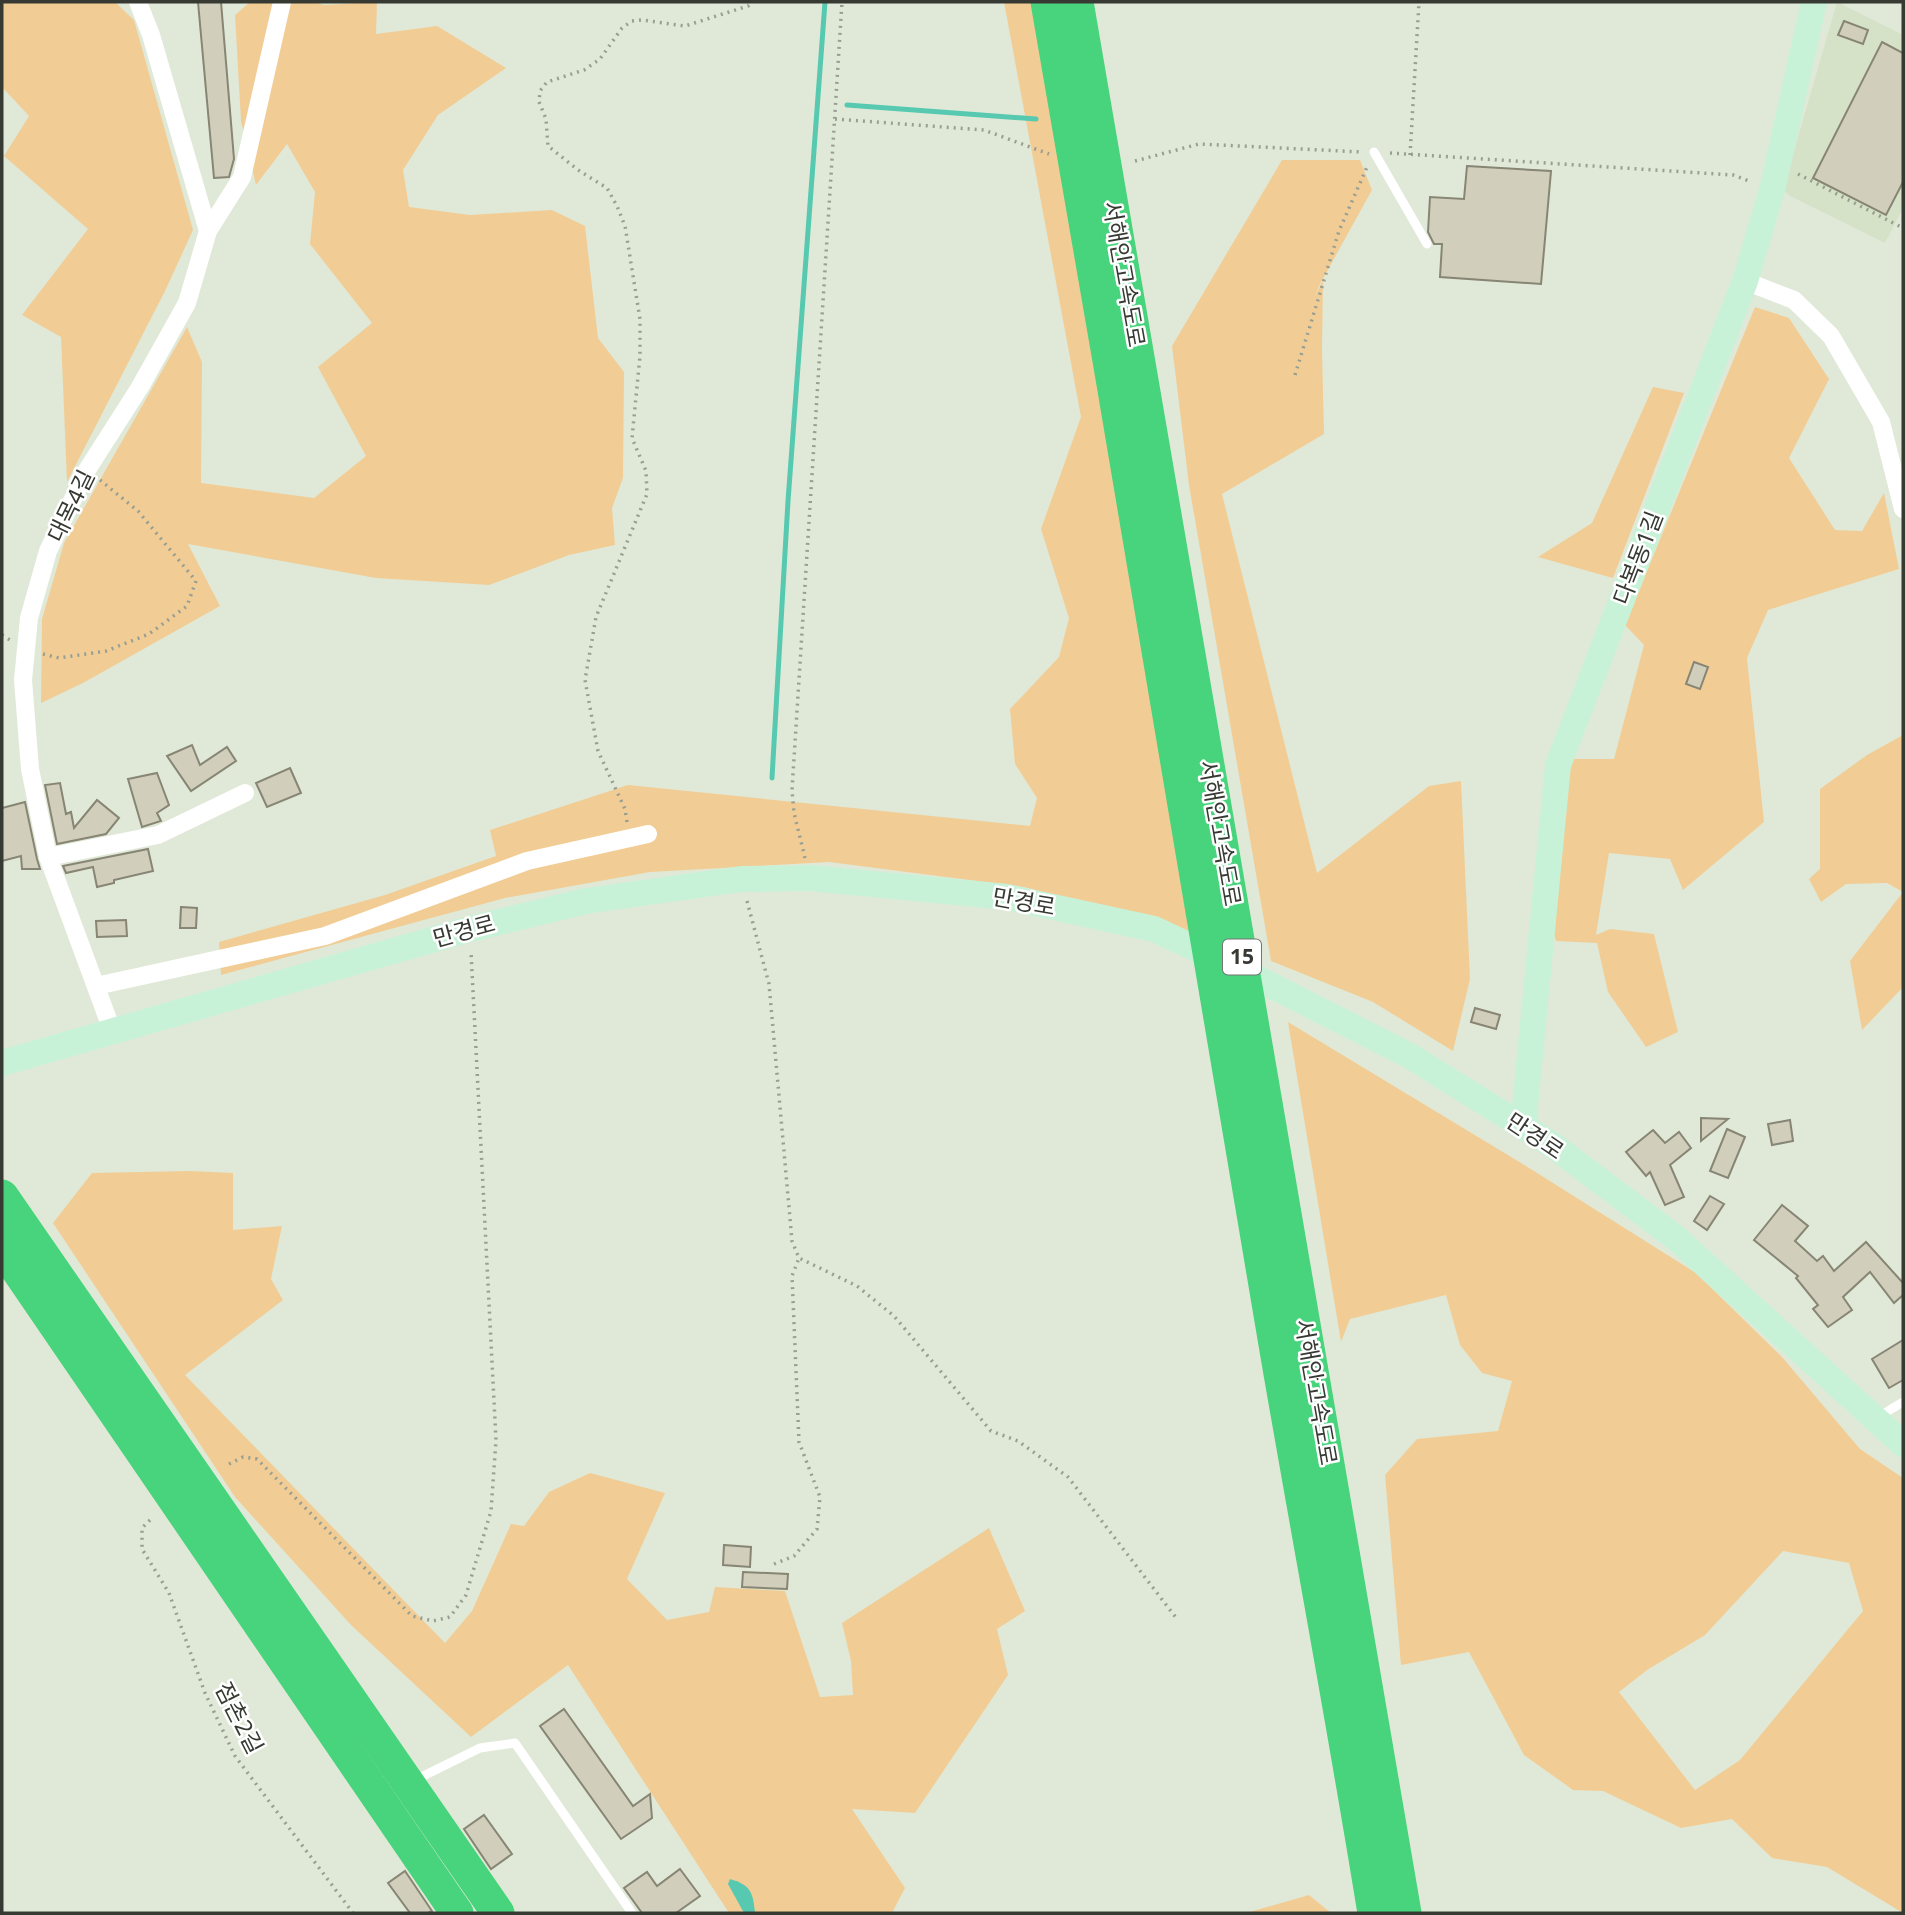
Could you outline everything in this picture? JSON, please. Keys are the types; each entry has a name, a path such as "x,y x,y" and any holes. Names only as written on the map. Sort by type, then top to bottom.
{"highway":[{"name":"서해안고속도로","path":"1047,2 1121,421 1278,1360 1374,1913"},
{"name":"서해안고속도로","path":"1077,2 1405,1913"},
{"path":"2,1196 498,1913"},
{"path":"2,1239 16,1268 457,1913"}],"street":[{"path":"138,2 152,35 208,231"},
{"name":"대목4길","path":"113,1033 48,857 30,769 23,680 29,618 48,551 87,470 140,387 187,303 208,231 242,177 282,2"},
{"name":"다복동1길","path":"1523,1127 1558,765 1745,281 1772,190 1814,2"},
{"path":"1745,281 1794,300 1831,336 1881,422 1903,509"},
{"path":"48,857 158,835 245,793"},
{"path":"96,986 325,936 527,861 640,836"},
{"name":"만경로","path":"2,1063 470,929 586,901 741,879 810,878 1007,897 1154,929 1410,1056 1551,1144 1676,1238 1903,1444"}],"lane":[{"path":"1374,152 1427,244"},
{"path":"1874,1419 1903,1402"},
{"path":"410,1783 480,1748 516,1743 632,1913"}],"path":[{"path":"640,836 598,751 585,680 596,617 647,494 646,471 632,438 640,356 640,319 625,226 621,216 607,188 578,170 548,146 546,119 539,102 540,91 547,82 584,70 600,59 622,28 632,21 685,26 748,6 752,2"},
{"path":"810,878 794,813 792,790 842,2"},
{"path":"1410,155 1419,2"},
{"path":"835,119 984,130 1039,152 1054,155"},
{"path":"1135,161 1199,144 1374,152 1733,175 1772,190"},
{"path":"1295,375 1339,231 1374,152"},
{"path":"1777,164 1903,228"},
{"path":"2,635 26,650 59,658 106,651 149,634 187,606 196,581 138,511 87,470"},
{"path":"741,879 769,984 792,1241 799,1258 857,1286 894,1316 991,1432 1018,1441 1068,1477 1177,1619"},
{"path":"229,1464 243,1457 257,1459 412,1616 433,1621 450,1617 466,1595 491,1511 496,1440 470,929"},
{"path":"774,1564 794,1556 817,1529 820,1497 799,1442 792,1276 799,1258"},
{"name":"점촌2길","path":"150,1520 142,1528 142,1549 169,1593 205,1693 235,1756 353,1913"}],"shaded area":[{"path":"2,2 115,2 134,20 193,230 165,291 67,482 61,337 22,315 88,229 4,156 29,116 2,87"},
{"path":"250,2 314,2 324,5 377,2 376,34 437,26 506,68 438,115 403,170 409,207 470,215 552,210 585,226 598,338 624,372 623,478 612,508 615,545 569,555 489,585 376,578 188,544 220,606 83,683 41,703 42,619 64,543 187,327 202,362 201,483 314,498 366,456 318,367 372,323 310,244 315,192 287,144 256,185 241,121 235,15"},
{"path":"1004,2 1036,2 1195,934 1024,887 829,862 650,872 505,898 221,975 219,942 385,895 496,856 490,830 628,785 1030,826 1037,798 1015,764 1010,709 1059,657 1069,618 1041,529 1081,417"},
{"path":"1837,2 1903,35 1903,208 1885,243 1790,196 1783,189"},
{"path":"1282,160 1360,160 1372,190 1320,284 1314,298 1323,280 1324,434 1222,494 1317,873 1429,786 1461,781 1470,979 1453,1051 1373,1002 1271,961 1189,485 1172,346"},
{"path":"1755,307 1789,318 1829,379 1789,458 1835,530 1862,531 1884,493 1899,569 1768,610 1747,658 1764,822 1683,890 1670,859 1609,853 1596,935 1610,929 1654,934 1678,1032 1646,1047 1608,992 1597,943 1556,941 1551,923 1571,759 1614,759 1644,645 1625,625"},
{"path":"1653,387 1684,393 1613,578 1538,557 1592,523"},
{"path":"1903,735 1903,892 1887,883 1846,884 1821,902 1809,879 1820,869 1820,789 1867,755"},
{"path":"1903,892 1903,987 1862,1030 1850,961"},
{"path":"1288,1022 1696,1273 1782,1357 1860,1449 1903,1478 1903,1913 1827,1867 1772,1858 1732,1819 1681,1828 1603,1791 1573,1790 1524,1755 1469,1652 1401,1665 1385,1475 1417,1439 1498,1431 1512,1381 1482,1373 1460,1345 1446,1295 1350,1319 1341,1342","holes":["1783,1551 1849,1563 1863,1611 1740,1760 1695,1790 1619,1692 1647,1670 1705,1635"]},
{"path":"92,1173 233,1173 233,1230 282,1226 271,1279 283,1300 185,1375 445,1643 472,1611 511,1524 524,1526 549,1492 590,1473 665,1493 627,1579 667,1620 709,1612 715,1587 785,1591 820,1697 853,1695 851,1661 842,1623 989,1528 1025,1611 997,1629 1008,1675 915,1813 852,1809 905,1888 892,1913 729,1913 568,1665 471,1737 351,1625 235,1497 53,1223"},
{"path":"1309,1895 1331,1913 1246,1913"}],"water":[{"path":"730,1879 750,1891 755,1913 744,1913 728,1884"}],"building":[{"path":"198,2 221,2 234,159 229,177 214,178"},
{"path":"1844,21 1868,30 1863,44 1838,35"},
{"path":"1882,42 1903,53 1903,182 1886,215 1813,178"},
{"path":"1467,166 1551,171 1541,284 1440,277 1442,244 1434,244 1428,232 1430,197 1464,199"},
{"path":"1694,662 1708,667 1700,689 1686,684"},
{"path":"192,745 200,765 227,747 236,761 191,791 167,756"},
{"path":"290,768 301,793 267,807 256,783"},
{"path":"157,773 169,805 157,813 161,821 142,827 128,779"},
{"path":"60,783 66,814 71,812 74,828 97,800 119,818 106,834 57,844 45,785"},
{"path":"25,802 40,869 22,869 21,856 2,861 2,808"},
{"path":"148,849 153,871 97,887 93,867 66,873 63,866"},
{"path":"181,907 197,908 196,928 180,928"},
{"path":"126,920 127,936 97,937 96,921"},
{"path":"1475,1008 1500,1015 1496,1029 1471,1022"},
{"path":"1701,1118 1728,1119 1701,1141"},
{"path":"1790,1120 1793,1141 1772,1145 1768,1124"},
{"path":"1727,1129 1745,1137 1728,1178 1710,1171"},
{"path":"1653,1130 1665,1143 1679,1132 1691,1148 1670,1165 1684,1197 1665,1205 1650,1172 1646,1176 1626,1152"},
{"path":"1710,1196 1724,1204 1707,1230 1694,1221"},
{"path":"1782,1205 1808,1226 1795,1241 1817,1261 1823,1256 1834,1271 1866,1242 1903,1283 1903,1295 1894,1303 1870,1272 1843,1297 1852,1310 1828,1327 1813,1309 1818,1305 1796,1278 1798,1276 1754,1240"},
{"path":"1903,1340 1903,1380 1889,1388 1872,1359"},
{"path":"724,1545 751,1547 750,1567 723,1565"},
{"path":"743,1572 788,1574 787,1589 742,1587"},
{"path":"564,1709 633,1806 650,1794 652,1818 621,1839 540,1726"},
{"path":"484,1815 512,1854 491,1869 464,1829"},
{"path":"680,1869 700,1896 676,1913 642,1913 624,1888 647,1872 657,1886"},
{"path":"405,1871 432,1911 410,1913 388,1883"}],"waterway":[{"path":"772,778 788,501 825,2"},
{"path":"847,105 1036,119"}]}
